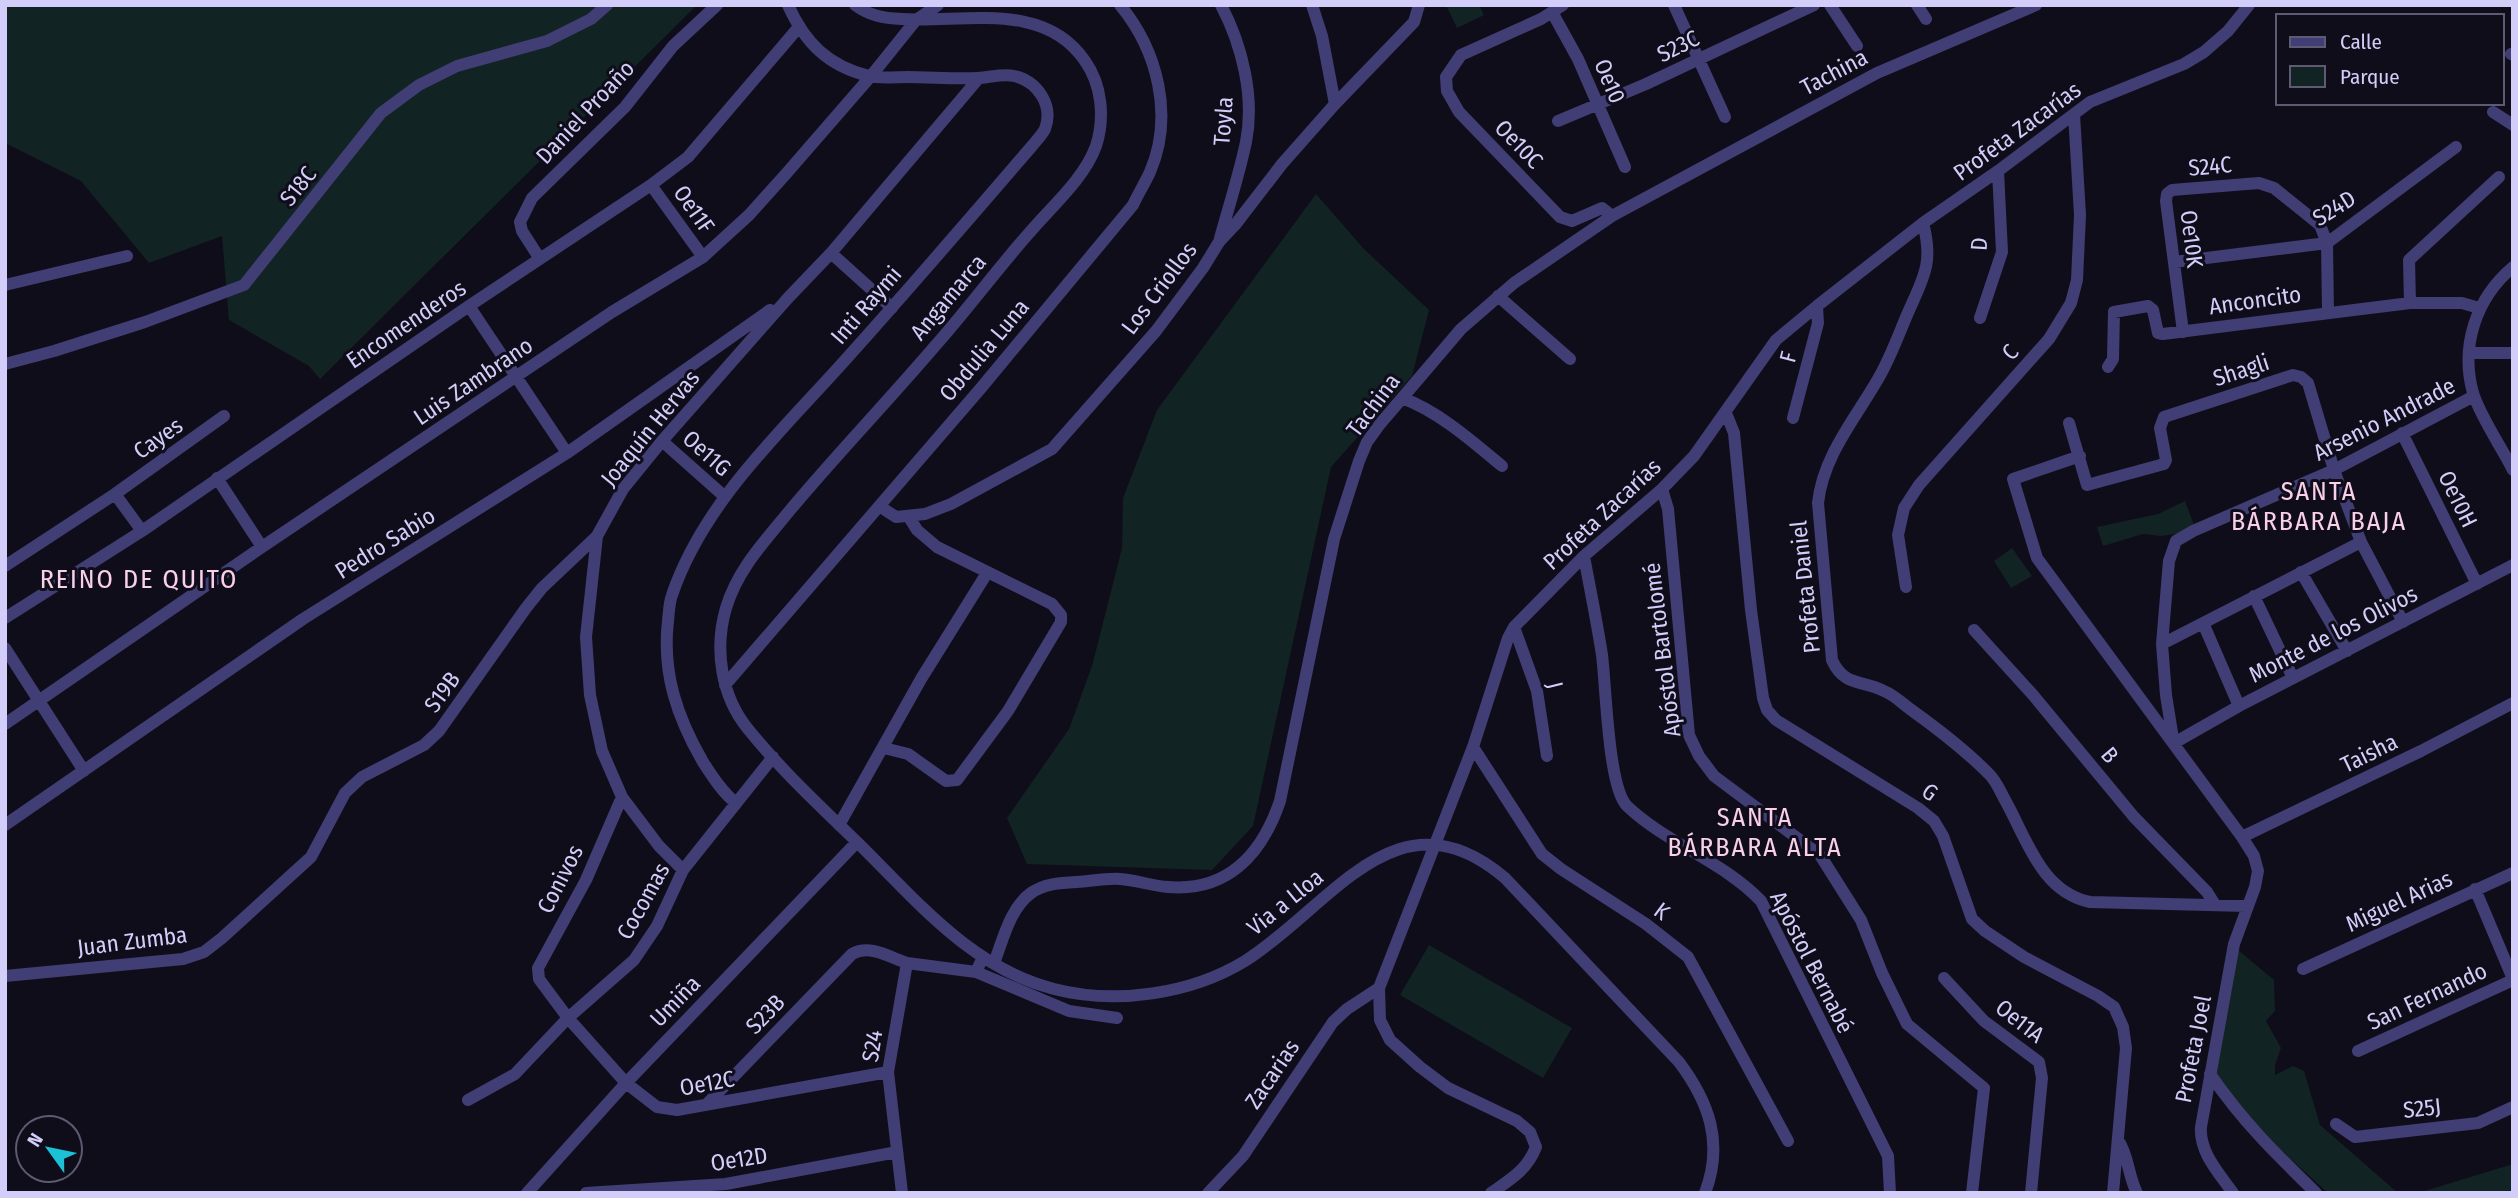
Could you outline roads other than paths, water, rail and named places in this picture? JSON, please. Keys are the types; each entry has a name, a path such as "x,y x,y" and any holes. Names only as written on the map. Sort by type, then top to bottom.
{"street":[{"name":"S18C","path":"5,363 54,351 145,322 244,285 381,113 419,85 457,66 547,41 591,19 607,5"},
{"name":"Daniel Proaño","path":"540,259 522,231 520,222 531,198 625,107 673,46 717,5"},
{"name":"Inti Raymi","path":"736,803 710,773 680,717 670,685 666,644 671,597 699,533 724,496 892,308 1045,130 1047,113 1043,97 1033,84 1015,76 872,76 842,66 812,45 798,28 788,5"},
{"name":"Angamarca","path":"773,757 739,717 725,685 720,650 727,604 747,563 844,445 935,347 1083,170 1098,140 1101,124 1100,96 1094,76 1085,60 1072,45 1043,26 1016,19 916,20 875,16 855,5"},
{"path":"916,20 939,5"},
{"name":"Obdulia Luna","path":"725,685 1133,205 1151,171 1159,142 1162,104 1156,68 1143,41 1120,5"},
{"name":"Toyla","path":"1219,243 1246,140 1248,111 1246,80 1240,53 1221,5"},
{"path":"1312,5 1322,36 1335,104"},
{"name":"Los Criollos","path":"909,517 951,504 1052,449 1156,331 1219,243 1282,164 1335,104 1415,22 1419,5"},
{"path":"1674,5 1725,117"},
{"name":"S23C","path":"1558,121 1597,106 1814,5"},
{"path":"1830,5 1857,46"},
{"path":"1917,5 1926,19"},
{"name":"Tachina","path":"976,972 988,960 1014,912 1031,893 1051,883 1121,879 1169,887 1214,883 1239,867 1260,846 1273,822 1280,801 1338,526 1367,442 1461,329 1514,283 1612,216 1877,73 2036,5"},
{"name":"Profeta Zacarías","path":"1491,1193 1521,1173 1531,1162 1536,1147 1530,1132 1517,1121 1448,1088 1390,1040 1380,1020 1379,988 1437,844 1514,627 1584,556 1662,489 1693,456 1776,340 1923,223 2074,114 2109,93 2184,64 2204,52 2228,31 2249,5"},
{"name":"Oe10C","path":"1558,9 1461,55 1446,76 1447,91 1459,112 1560,218 1572,221 1602,208 1612,216"},
{"name":"Oe10","path":"1558,9 1625,167"},
{"name":"Luis Zambrano","path":"5,724 262,547 612,312 702,257 749,215 872,76 916,20"},
{"name":"Encomenderos","path":"5,618 142,531 469,306 651,185 688,157 798,28"},
{"name":"Joaquín Hervas","path":"683,870 659,846 622,797 602,751 590,695 586,637 597,536 623,489 662,441 831,253 979,78"},
{"path":"2493,112 2513,125"},
{"name":"C","path":"1906,587 1898,535 1904,508 1919,485 2049,339 2071,303 2077,280 2080,215 2074,114"},
{"name":"S24D","path":"2174,262 2327,243 2456,147"},
{"name":"D","path":"1980,317 2002,252 1998,171"},
{"path":"2410,303 2409,260 2499,177"},
{"name":"S24C","path":"2167,194 2172,190 2259,183 2274,188 2317,221 2327,243"},
{"name":"Oe11F","path":"651,185 702,257"},
{"name":"Oe10K","path":"2167,194 2183,332"},
{"name":"Profeta Daniel","path":"1923,223 1928,243 1928,268 1880,376 1831,457 1820,481 1818,503 1832,660 1837,671 1864,686 1885,691 1944,733 1993,777 2032,854 2060,890 2074,899 2090,902 2247,906"},
{"path":"2327,243 2328,312"},
{"path":"831,253 892,308"},
{"path":"5,285 127,256"},
{"path":"2513,267 2496,283 2479,308 2470,353 2470,379 2474,396 2513,470"},
{"path":"1499,296 1570,359"},
{"name":"Pedro Sabio","path":"5,824 303,620 567,453 788,298"},
{"name":"Anconcito","path":"2108,367 2113,359 2114,312 2148,306 2152,310 2158,333 2410,303 2462,303 2479,308"},
{"path":"469,306 567,453"},
{"name":"F","path":"1793,418 1818,323 1817,306"},
{"path":"2470,353 2513,353"},
{"name":"Shagli","path":"2069,423 2087,485 2162,465 2166,460 2160,428 2164,417 2293,375 2301,377 2308,383 2334,470 2361,542 2403,622"},
{"name":"Arsenio Andrade","path":"2247,906 2258,871 2255,856 2174,743 2166,695 2162,644 2169,561 2176,541 2193,531 2334,470 2474,396"},
{"path":"1402,398 1445,422 1502,466"},
{"name":"G","path":"1726,413 1734,433 1751,610 1767,710 1776,720 1891,790 1934,821 1943,836 1972,919 1985,931 2024,957 2098,996 2113,1007 2123,1027 2126,1048 2113,1193"},
{"name":"Cayes","path":"5,566 115,494 224,416"},
{"name":"Oe10H","path":"2402,433 2477,584"},
{"name":"Oe11G","path":"662,441 724,496"},
{"path":"2080,456 2013,479 2037,558 2174,743"},
{"path":"217,478 262,547"},
{"name":"Apóstol Bartolomé","path":"1662,489 1668,509 1689,735 1699,756 1714,776 1820,855 1861,919 1882,973 1907,1024 1984,1088 1972,1193"},
{"path":"115,494 142,531"},
{"path":"879,506 896,517 909,517 925,539 1052,604 1061,615 1058,629 1009,711 957,780 946,781 908,754 884,748"},
{"name":"S19B","path":"311,857 345,793 362,778 424,745 439,731 534,598 597,536"},
{"path":"2162,644 2361,542"},
{"name":"Apóstol Bernabé","path":"1584,556 1602,657 1612,765 1625,804 1658,830 1745,885 1761,901 1888,1156 1890,1193"},
{"name":"Monte de los Olivos","path":"2174,743 2239,706 2513,565"},
{"path":"2301,572 2347,651"},
{"path":"839,825 921,679 987,573"},
{"path":"2254,596 2293,678"},
{"path":"2203,623 2239,706"},
{"name":"J","path":"1514,627 1536,691 1547,757"},
{"name":"B","path":"1975,630 2034,695 2134,817 2207,892 2215,905"},
{"path":"5,648 84,771"},
{"name":"Taisha","path":"2242,837 2421,751 2513,703"},
{"name":"K","path":"1473,747 1542,854 1646,924 1688,957 1788,1141"},
{"name":"Via a Lloa","path":"773,757 936,922 988,960 1034,983 1069,992 1124,995 1175,990 1211,977 1245,960 1376,859 1411,845 1437,844 1471,855 1504,878 1685,1069 1708,1110 1713,1136 1714,1162 1705,1193"},
{"name":"Cocomas","path":"468,1100 515,1074 568,1018 635,960 647,944 683,870 773,757"},
{"name":"Conivos","path":"539,979 538,968 586,880 622,797"},
{"name":"Umiña","path":"527,1193 626,1083 857,842"},
{"name":"Juan Zumba","path":"5,976 183,959 204,952 311,857"},
{"name":"Miguel Arias","path":"2303,969 2513,873"},
{"path":"2474,889 2513,980"},
{"name":"Profeta Joel","path":"2232,1193 2210,1160 2200,1138 2234,944 2247,906"},
{"name":"S23B","path":"707,1104 852,954 862,949 873,950 907,963"},
{"path":"907,963 976,972 1069,1011 1117,1018"},
{"name":"S24","path":"902,1193 888,1072 907,963"},
{"name":"Oe11A","path":"1944,978 1984,1021 2039,1062 2042,1078 2031,1193"},
{"name":"Oe12C","path":"539,979 568,1018 626,1083 657,1107 667,1110 888,1072"},
{"name":"San Fernando","path":"2358,1051 2513,980"},
{"name":"Zacarias","path":"1208,1193 1243,1156 1334,1022 1347,1009 1379,988"},
{"path":"2210,1074 2257,1136 2316,1193"},
{"name":"S25J","path":"2336,1124 2355,1137 2478,1123 2513,1107"},
{"path":"2117,1140 2126,1157 2132,1184 2137,1193"},
{"name":"Oe12D","path":"586,1193 726,1189 897,1152"}],"district":[{"name":"SANTA BÁRBARA BAJA","path":"2319,506"},
{"name":"REINO DE QUITO","path":"139,579"},
{"name":"SANTA BÁRBARA ALTA","path":"1755,832"}]}
